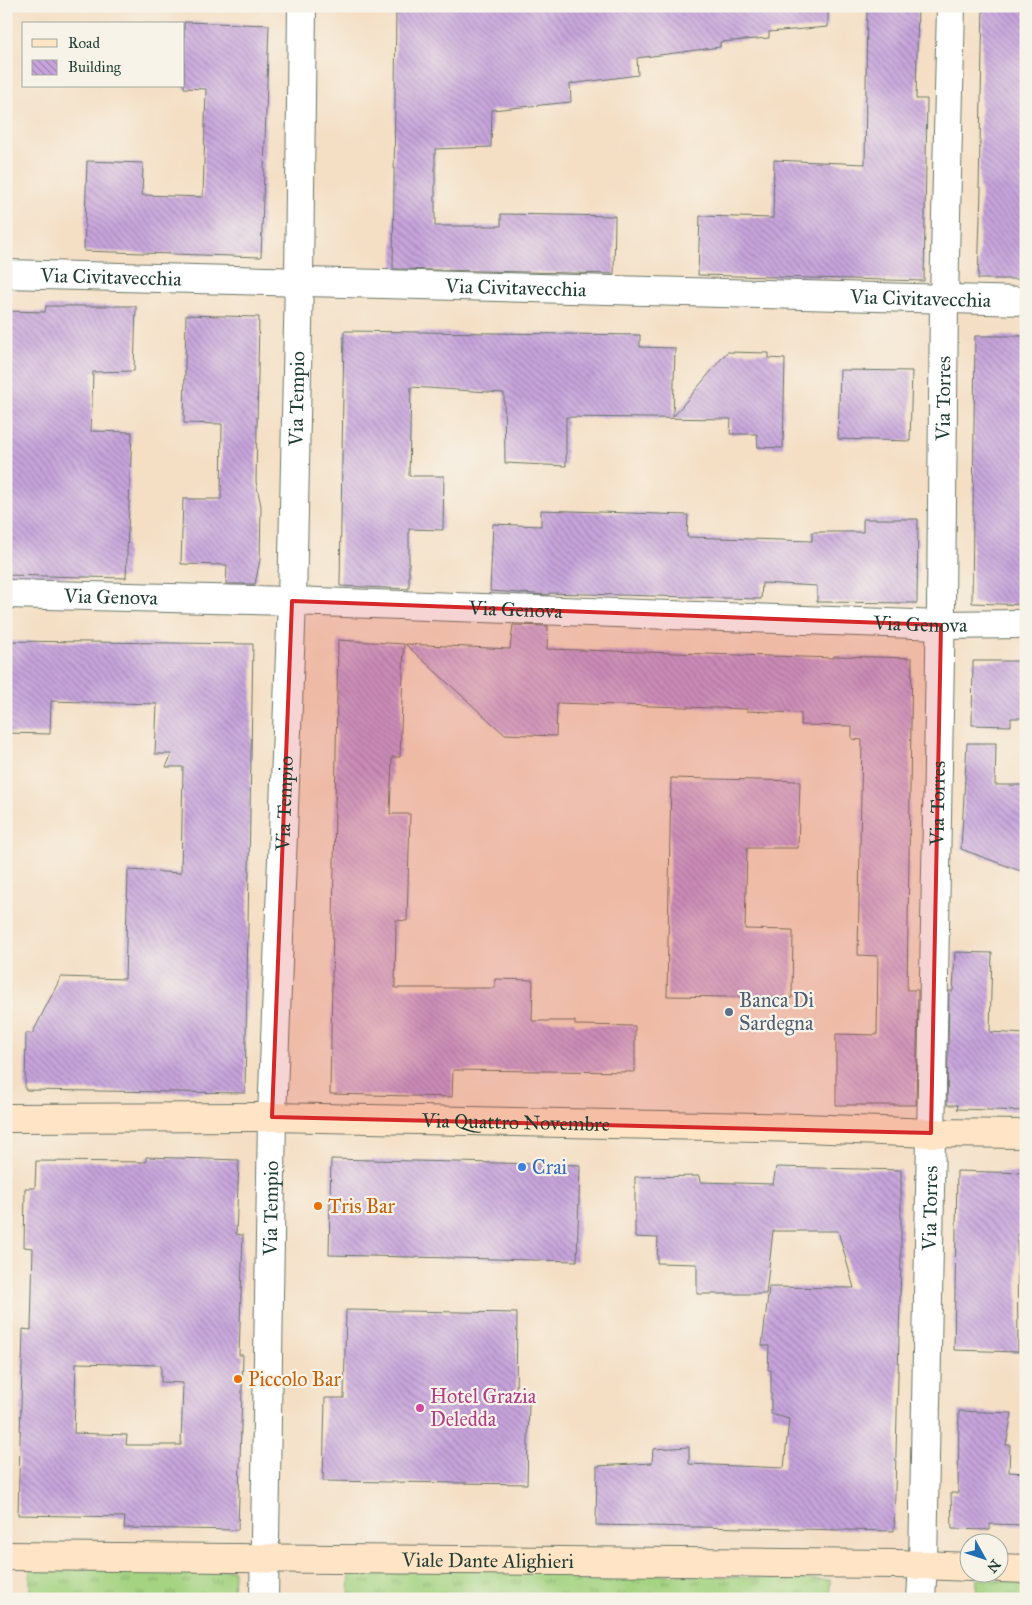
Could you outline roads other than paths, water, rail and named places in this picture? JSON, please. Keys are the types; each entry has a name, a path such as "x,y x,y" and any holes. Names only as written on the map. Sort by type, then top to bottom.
{"street":[{"name":"Via Tempio","path":"264,1599 272,1117 292,601 299,280 302,6"},
{"name":"Via Torres","path":"921,1599 941,624 944,300 951,6"},
{"name":"Via Civitavecchia","path":"6,274 299,280 1026,301"},
{"name":"Via Genova","path":"6,594 292,601 941,624 1026,624"},
{"name":"Via Quattro Novembre","path":"6,1118 272,1117 1026,1134"},
{"name":"Viale Dante Alighieri","path":"6,1556 923,1564 960,1566"},
{"path":"1010,1568 1026,1569"}],"place":[{"name":"Banca Di Sardegna","path":"729,1012"},
{"name":"Crai","path":"522,1167"},
{"name":"Tris Bar","path":"318,1206"},
{"name":"Piccolo Bar","path":"238,1379"},
{"name":"Hotel Grazia Deledda","path":"420,1408"}]}
